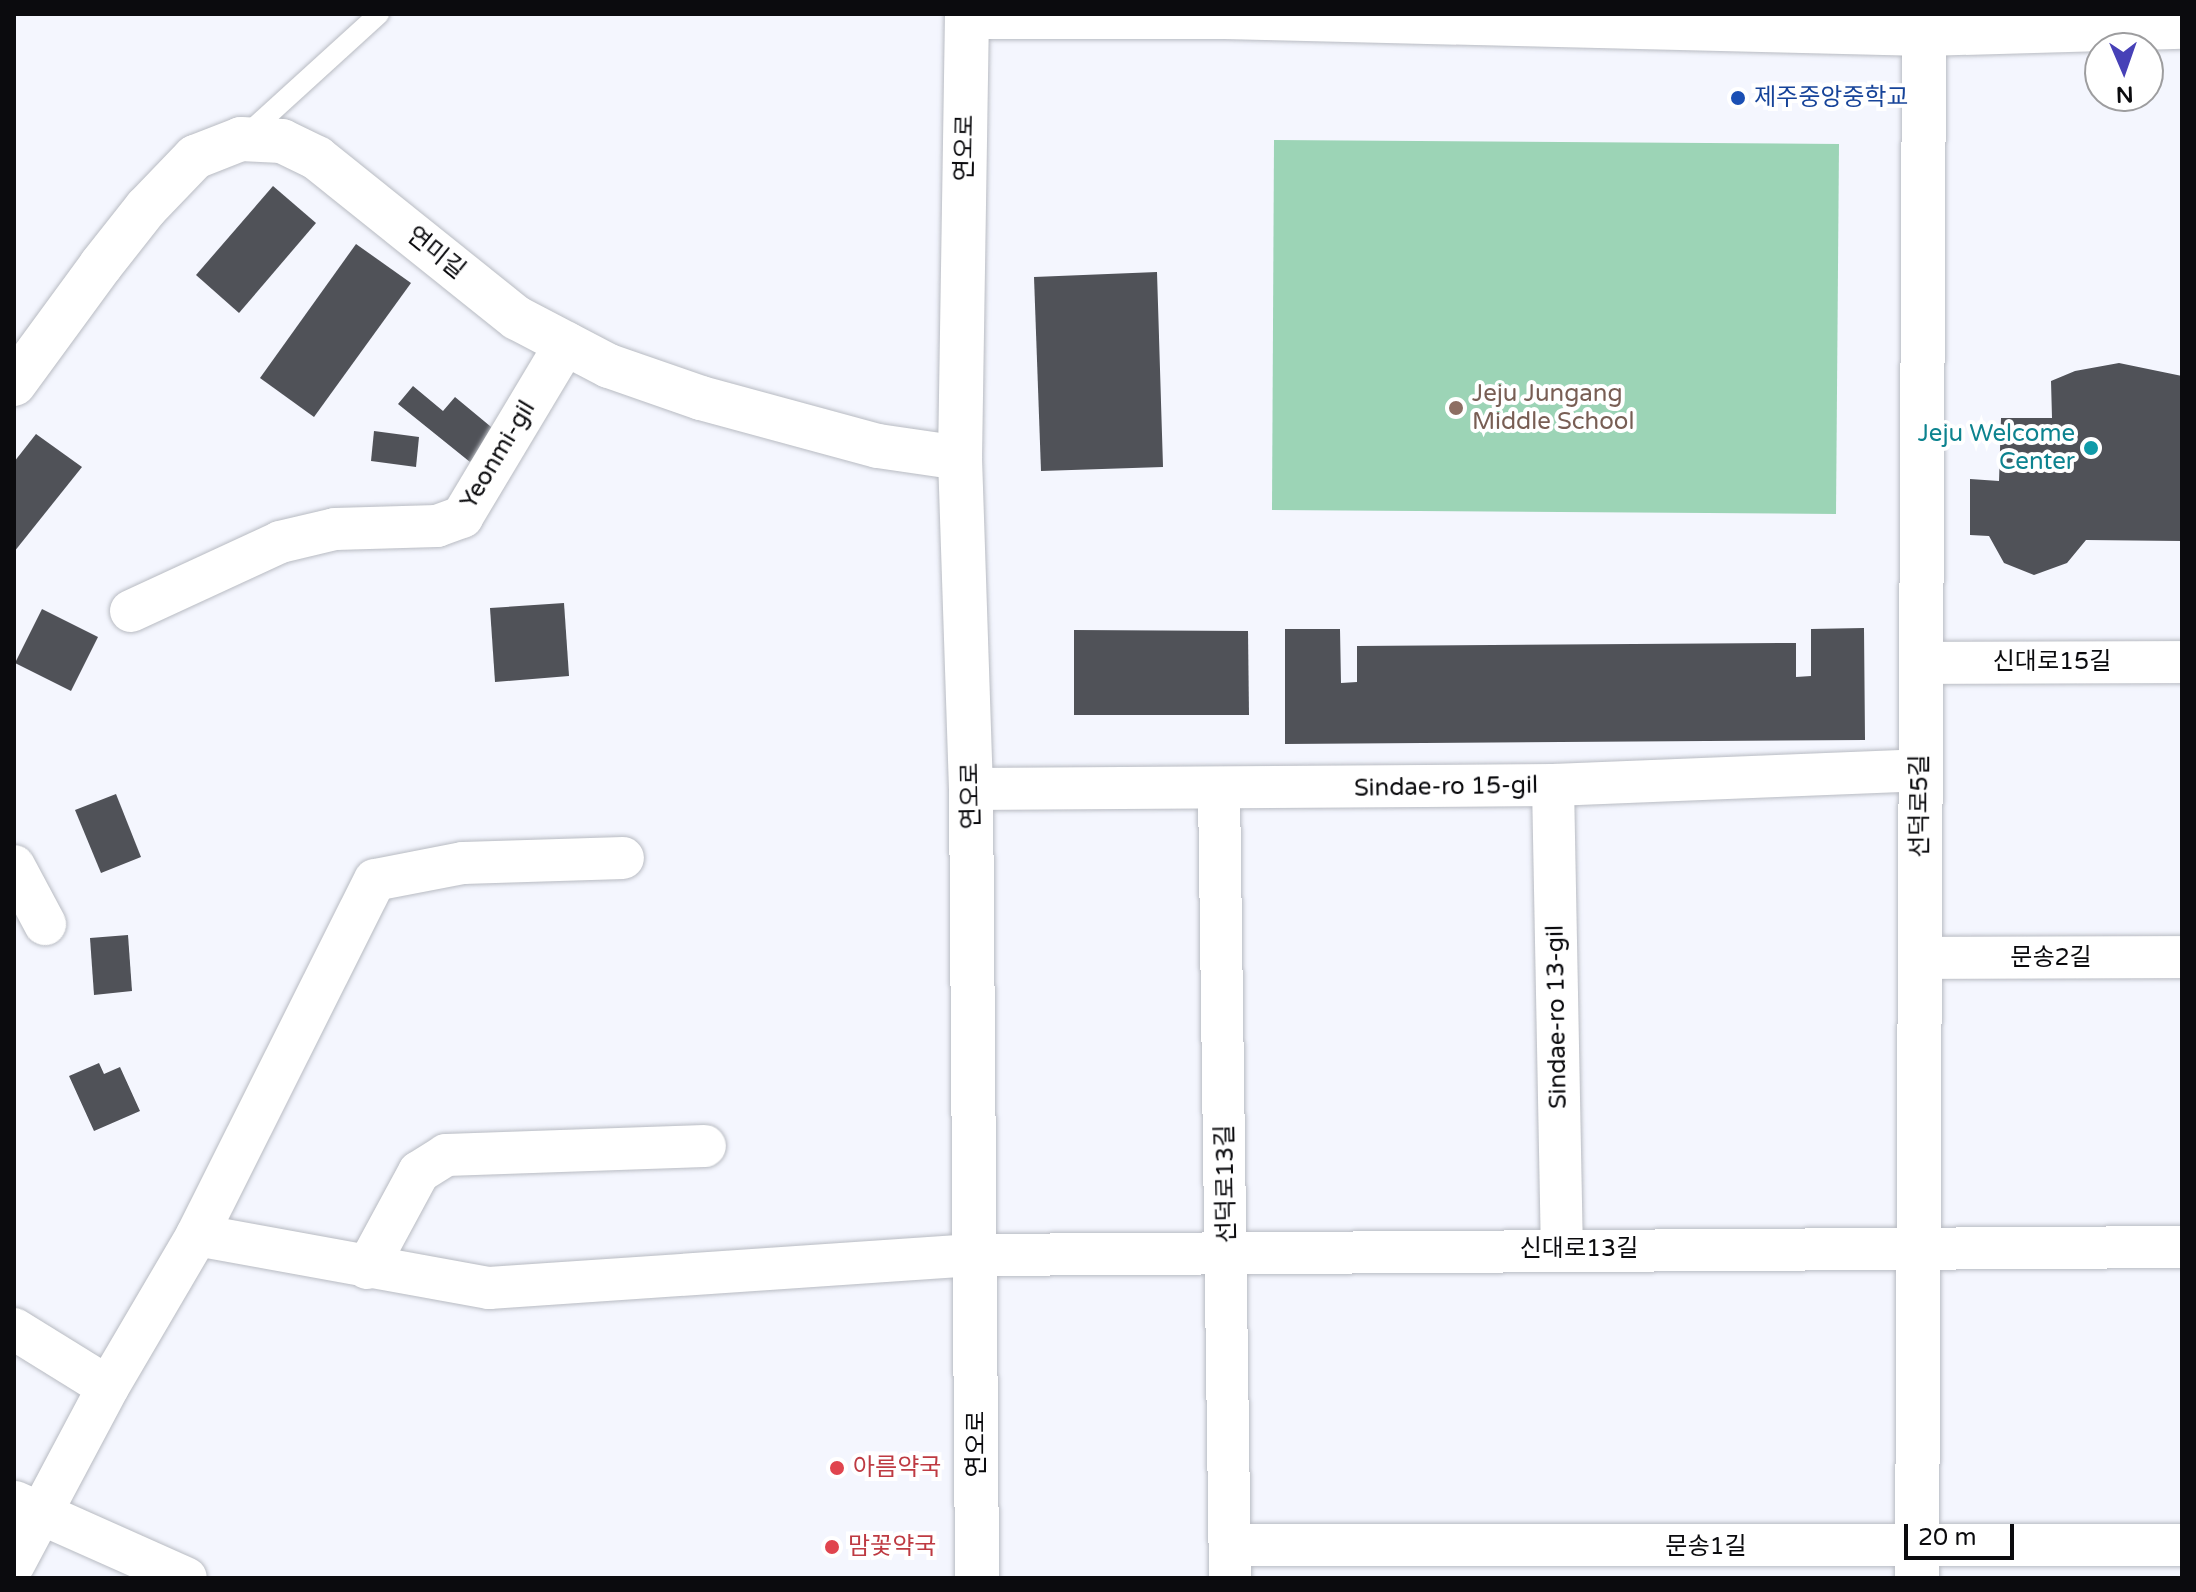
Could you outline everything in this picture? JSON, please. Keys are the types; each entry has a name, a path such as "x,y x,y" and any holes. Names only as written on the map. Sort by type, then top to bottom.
{"street":[{"path":"967,15 2182,27"},
{"name":"연오로","path":"967,15 960,458 971,789 977,1255 977,1578"},
{"name":"선덕로5길","path":"1917,1562 1924,24"},
{"name":"연미길","path":"14,384 146,208 195,157 241,139 282,141 317,158 517,318 609,366 701,398 878,446 960,458"},
{"name":"Yeonmi-gil","path":"131,611 280,542 335,529 437,526 462,517 566,343"},
{"name":"신대로15길","path":"1921,663 2182,662"},
{"name":"Sindae-ro 15-gil","path":"971,789 1219,790 1553,785 1920,770"},
{"name":"Sindae-ro 13-gil","path":"1553,785 1562,1249"},
{"name":"선덕로13길","path":"1219,790 1230,1562"},
{"path":"14,1564 26,1507 108,1387 197,1235 375,880 463,863 623,858"},
{"path":"14,866 45,924"},
{"name":"문송2길","path":"1920,958 2182,957"},
{"path":"367,1268 419,1172 446,1155 705,1146"},
{"name":"신대로13길","path":"197,1235 489,1288 977,1255 2182,1247"},
{"path":"14,1329 108,1387"},
{"path":"26,1507 186,1578"},
{"name":"문송1길","path":"1230,1562 1917,1562 2182,1545"}],"lane":[{"path":"241,139 379,14"}],"green space":[{"path":"1274,140 1839,144 1836,514 1272,510"}],"building":[{"path":"273,186 316,223 239,313 196,275"},
{"path":"356,244 411,283 314,417 260,378"},
{"path":"1157,272 1163,467 1041,471 1034,277"},
{"name":"Jeju Welcome Center","path":"2119,363 2182,376 2182,541 2086,540 2067,563 2034,575 2004,563 1989,536 1970,535 1970,479 1999,481 2001,418 2052,418 2051,381 2075,371"},
{"path":"413,386 443,411 455,397 496,431 470,462 398,404"},
{"path":"374,431 419,437 416,467 371,461"},
{"path":"36,434 82,467 14,552 14,462"},
{"path":"564,603 569,676 495,682 490,608"},
{"path":"42,609 98,637 71,691 15,663"},
{"path":"1864,628 1865,740 1285,744 1285,629 1340,629 1341,683 1357,682 1357,646 1796,643 1796,677 1811,676 1811,629"},
{"path":"1074,630 1248,631 1249,715 1074,715"},
{"path":"116,794 141,857 101,873 75,810"},
{"path":"128,935 132,991 94,995 90,938"},
{"path":"99,1063 104,1074 120,1067 140,1111 94,1131 69,1076"}],"place":[{"name":"제주중앙중학교","path":"1738,98"},
{"name":"Jeju Jungang Middle School","path":"1456,408"},
{"name":"Jeju Welcome Center","path":"2091,448"},
{"name":"아름약국","path":"837,1468"},
{"name":"맘꽃약국","path":"832,1547"}]}
